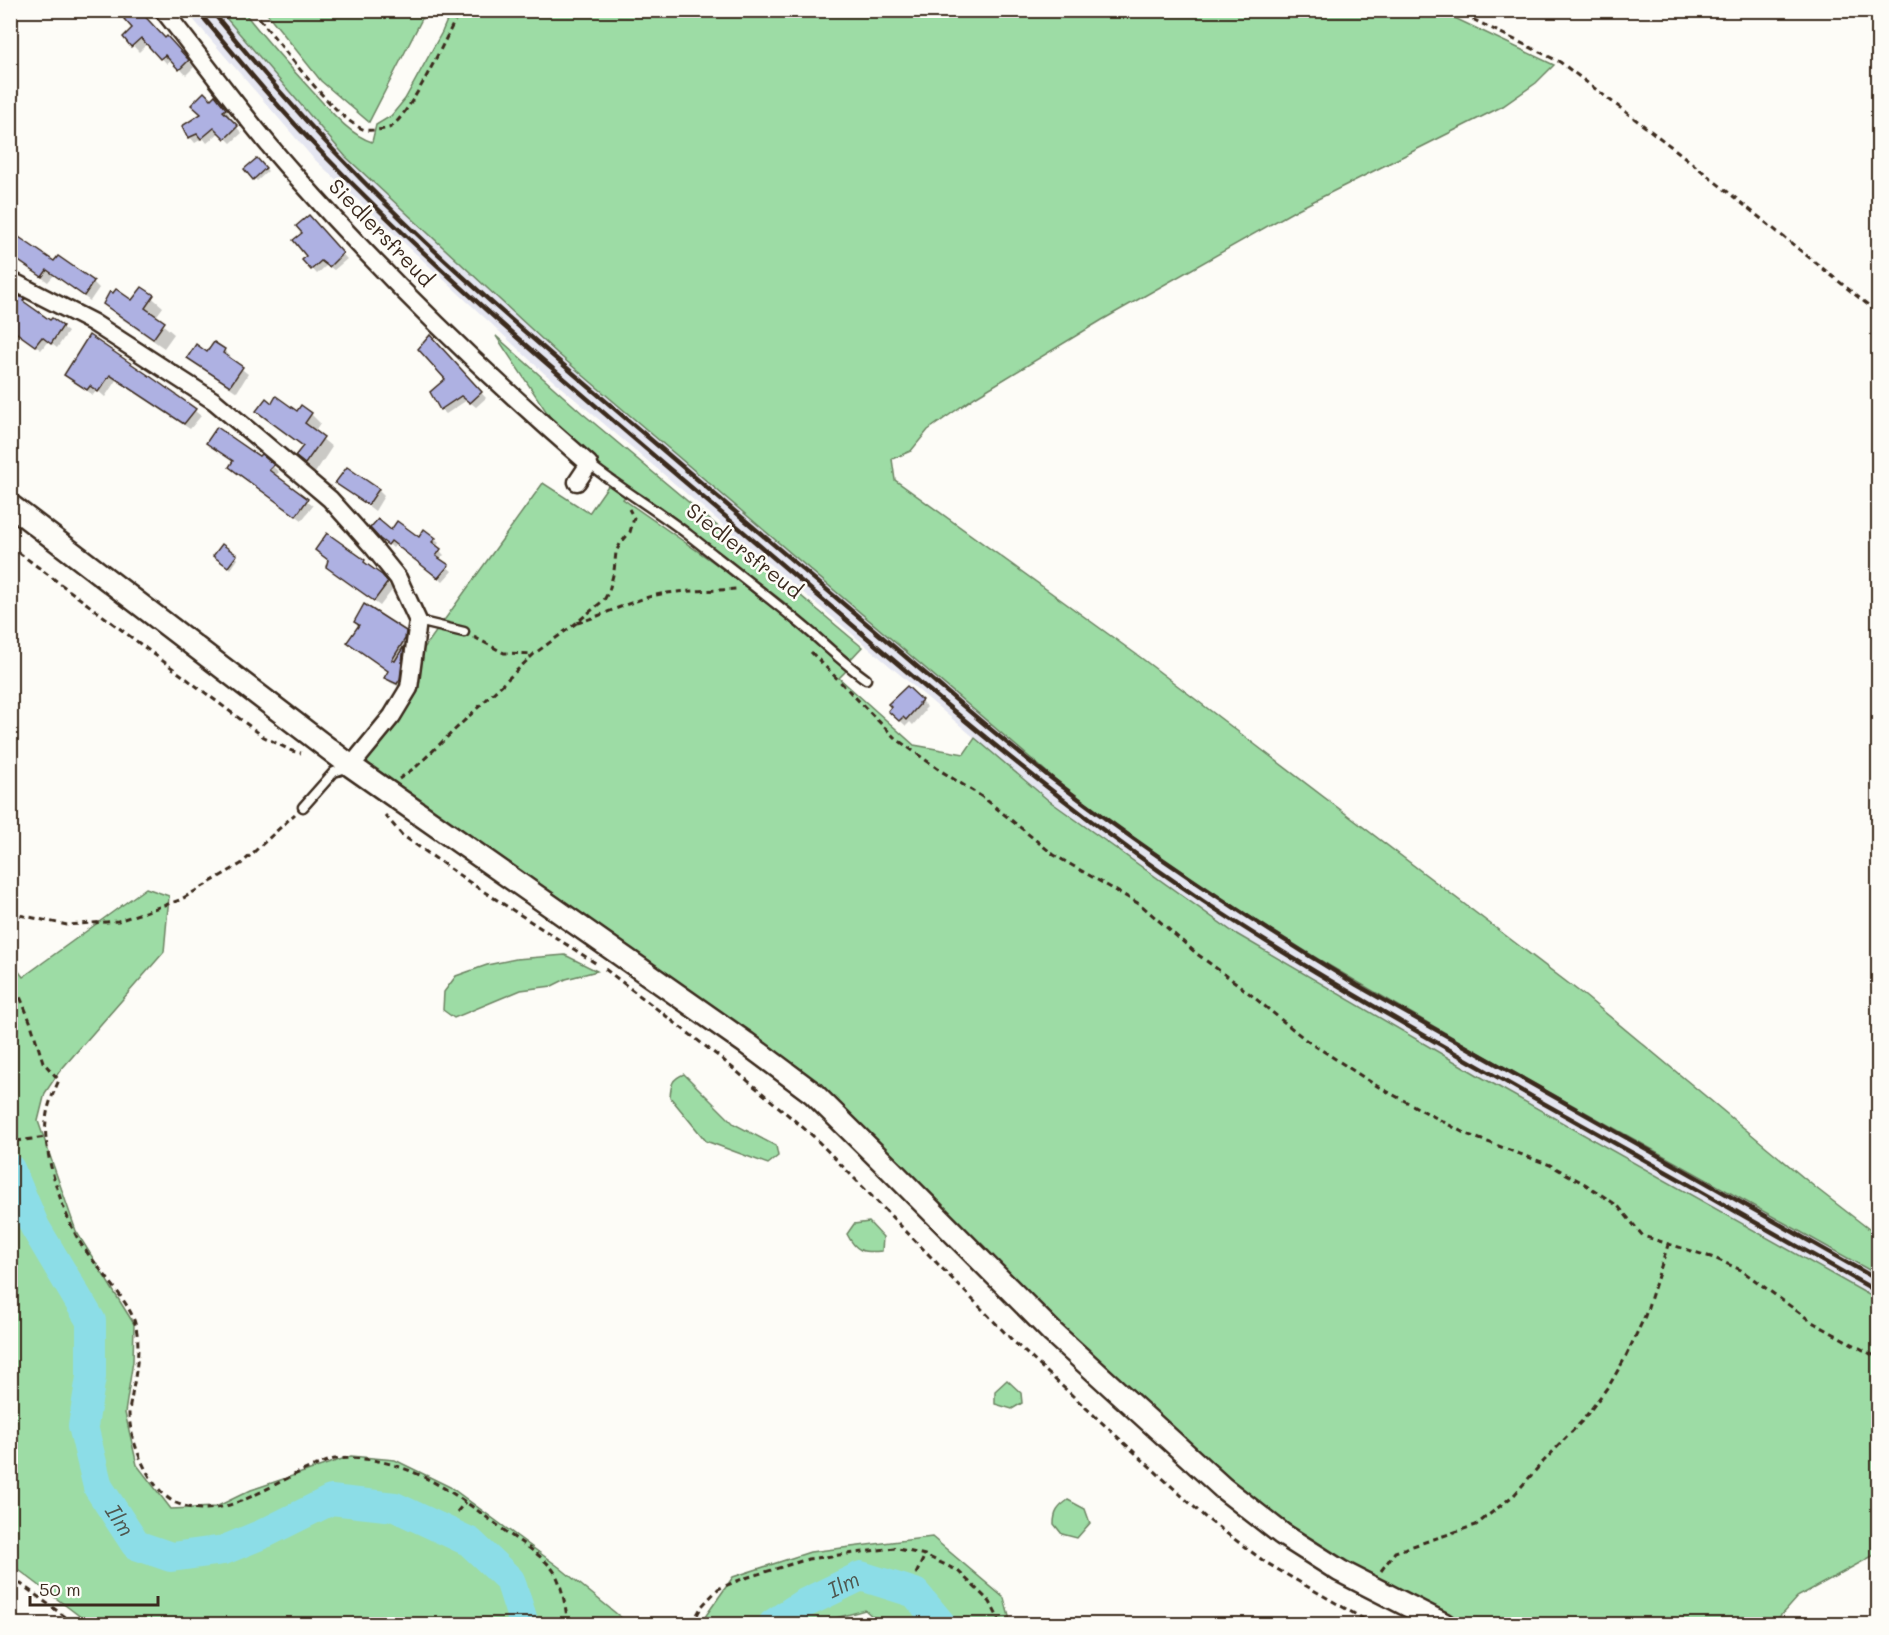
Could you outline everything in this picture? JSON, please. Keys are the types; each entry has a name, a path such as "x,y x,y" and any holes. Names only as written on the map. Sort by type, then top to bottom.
{"street":[{"name":"Siedlersfreud","path":"163,10 201,57 226,93 293,173 361,247 523,407 589,464"},
{"path":"10,280 92,322 213,401 330,499 398,578 418,621 409,688 392,716 351,766"},
{"path":"577,482 589,464"},
{"path":"10,505 351,766 746,1043 813,1094 1053,1333 1223,1488 1282,1534 1340,1571 1444,1624"}],"lane":[{"name":"Siedlersfreud","path":"589,464 616,486 668,520 788,614 866,679"},
{"path":"418,621 464,632"},
{"path":"303,807 334,772 351,766"}],"path":[{"path":"253,10 310,82 346,118 366,130 389,128 409,107 460,10"},
{"path":"1454,10 1560,62 1677,151 1878,313"},
{"path":"381,787 417,766 534,654 604,600 614,571 616,552 630,532 634,518 616,486"},
{"path":"10,546 264,737 292,751 311,755"},
{"path":"575,624 596,618 607,611 662,594 736,589 722,571 717,559"},
{"path":"464,632 504,653 534,654"},
{"path":"811,651 895,738 984,798 1054,855 1141,905 1197,954 1306,1040 1377,1086 1466,1134 1550,1166 1585,1184 1617,1206 1643,1236 1714,1258 1741,1270 1812,1322 1878,1358"},
{"path":"10,914 67,925 118,921 180,900 241,864 303,807"},
{"path":"380,809 402,835 472,884 601,966 722,1059 813,1136 1014,1342 1206,1518 1265,1562 1372,1624"},
{"path":"10,979 30,1021 43,1062 58,1080 45,1123 51,1170 63,1204 81,1244 134,1318 138,1338 137,1361 129,1414 135,1444 146,1471 161,1492 176,1503 207,1511 234,1503 333,1459 389,1463 443,1486 536,1554 554,1571 565,1603 568,1624"},
{"path":"16,1141 47,1137"},
{"path":"1370,1588 1395,1552 1476,1525 1514,1495 1583,1420 1625,1358 1644,1316 1668,1245"},
{"path":"457,1512 465,1502"},
{"path":"692,1624 702,1606 718,1589 742,1579 808,1559 894,1548 925,1555 958,1571 990,1602 1001,1624"},
{"path":"916,1574 925,1555"},
{"path":"10,1576 75,1624"}],"shaded area":[{"path":"186,11 220,11 346,157 557,353 1063,786 1141,843 1246,914 1318,959 1490,1059 1878,1275 1878,1300 1481,1077 1233,932 1048,800 544,373 313,158"}],"green space":[{"path":"220,11 243,11 332,113 355,133 372,142 376,125 391,116 405,99 451,11 1440,11 1554,65 1536,83 1503,106 1296,210 1102,320 975,397 928,430 911,451 892,459 895,480 1140,657 1585,996 1816,1188 1878,1236 1878,1275 1490,1059 1318,959 1246,914 1141,843 1063,786 557,353 346,157"},
{"path":"265,11 426,11 369,122 321,81"},
{"path":"496,336 582,413 862,647 849,661 784,602 698,537 630,491 623,499 716,564 827,650 847,670 839,678 914,745 964,754 975,738 1048,800 1233,932 1481,1077 1878,1300 1878,1553 1797,1597 1773,1624 1462,1624 1399,1594 1304,1539 1234,1487 1079,1349 887,1153 373,772 366,763 369,754 413,693 422,651 543,483 589,513 612,480 564,438"},
{"path":"146,888 169,896 164,952 59,1072 45,1093 38,1121 76,1231 134,1324 133,1361 125,1413 137,1465 171,1509 216,1507 251,1490 351,1456 395,1460 450,1487 559,1567 629,1624 90,1624 11,1564 11,961 23,977"},
{"path":"565,955 597,971 566,979 552,986 521,990 454,1018 443,1010 444,992 456,976 487,965 516,959"},
{"path":"684,1074 734,1124 776,1146 778,1156 768,1164 706,1141 670,1097 673,1082"},
{"path":"869,1222 883,1237 882,1251 861,1250 854,1245 847,1234 854,1224"},
{"path":"1007,1380 1021,1393 1022,1403 1012,1409 995,1404 995,1391"},
{"path":"1068,1500 1085,1509 1090,1523 1077,1538 1062,1534 1054,1524 1057,1510"},
{"path":"932,1537 1004,1598 1011,1624 881,1624 865,1610 814,1624 700,1624 733,1577 810,1552"}],"building":[{"path":"134,10 139,10 189,60 179,70 165,55 160,59 141,38 131,47 123,37 132,28 124,19"},
{"path":"204,92 211,99 215,95 226,109 223,111 238,126 225,139 214,128 201,139 197,134 188,138 182,126 201,114 191,105"},
{"path":"257,158 266,168 253,180 244,169"},
{"path":"309,215 343,253 329,267 321,261 311,270 302,260 306,256 293,240 302,233 296,226"},
{"path":"10,231 54,261 58,256 94,281 84,296 47,270 42,277 10,255"},
{"path":"142,287 154,295 145,308 165,322 153,339 103,304 110,291 113,293 116,289 132,300"},
{"path":"10,292 25,299 23,301 50,320 52,318 63,326 51,344 42,337 35,346 10,328"},
{"path":"89,335 196,409 184,424 110,375 98,392 90,386 87,390 64,375"},
{"path":"430,335 482,392 470,403 461,396 440,410 430,392 445,379 418,349"},
{"path":"214,342 225,349 223,353 243,367 230,386 187,358 196,344 207,352"},
{"path":"276,396 297,411 301,405 312,413 305,423 324,437 305,464 295,456 303,446 256,411 266,398 272,403"},
{"path":"217,427 259,456 261,454 274,465 269,470 308,499 296,516 229,467 233,461 206,443"},
{"path":"347,467 379,489 368,505 335,483"},
{"path":"378,519 391,530 397,521 419,537 424,529 436,538 432,542 441,549 436,556 449,565 438,578 391,541 388,545 380,539 370,528"},
{"path":"327,533 365,560 364,562 388,582 374,601 326,567 328,560 315,550"},
{"path":"222,544 237,555 228,567 213,556"},
{"path":"364,604 406,631 405,639 392,660 395,661 404,646 400,679 397,684 384,678 388,671 347,642 359,625 354,622"},
{"path":"907,686 922,700 906,720 903,717 899,721 888,711 891,707 888,704"}],"waterway":[{"name":"Ilm","path":"10,1169 35,1227 91,1321 91,1377 83,1426 98,1487 136,1545 171,1557 224,1550 265,1533 331,1500 395,1507 470,1542 510,1580 524,1624"},
{"name":"Ilm","path":"773,1624 803,1604 861,1576 915,1593 941,1624"}],"railway":[{"path":"197,10 275,102 324,155 480,305 918,681 1086,817 1203,901 1329,980 1878,1292"},
{"path":"211,10 323,139 448,263 538,343 1022,756 1128,835 1203,887 1357,985 1878,1280"}]}
